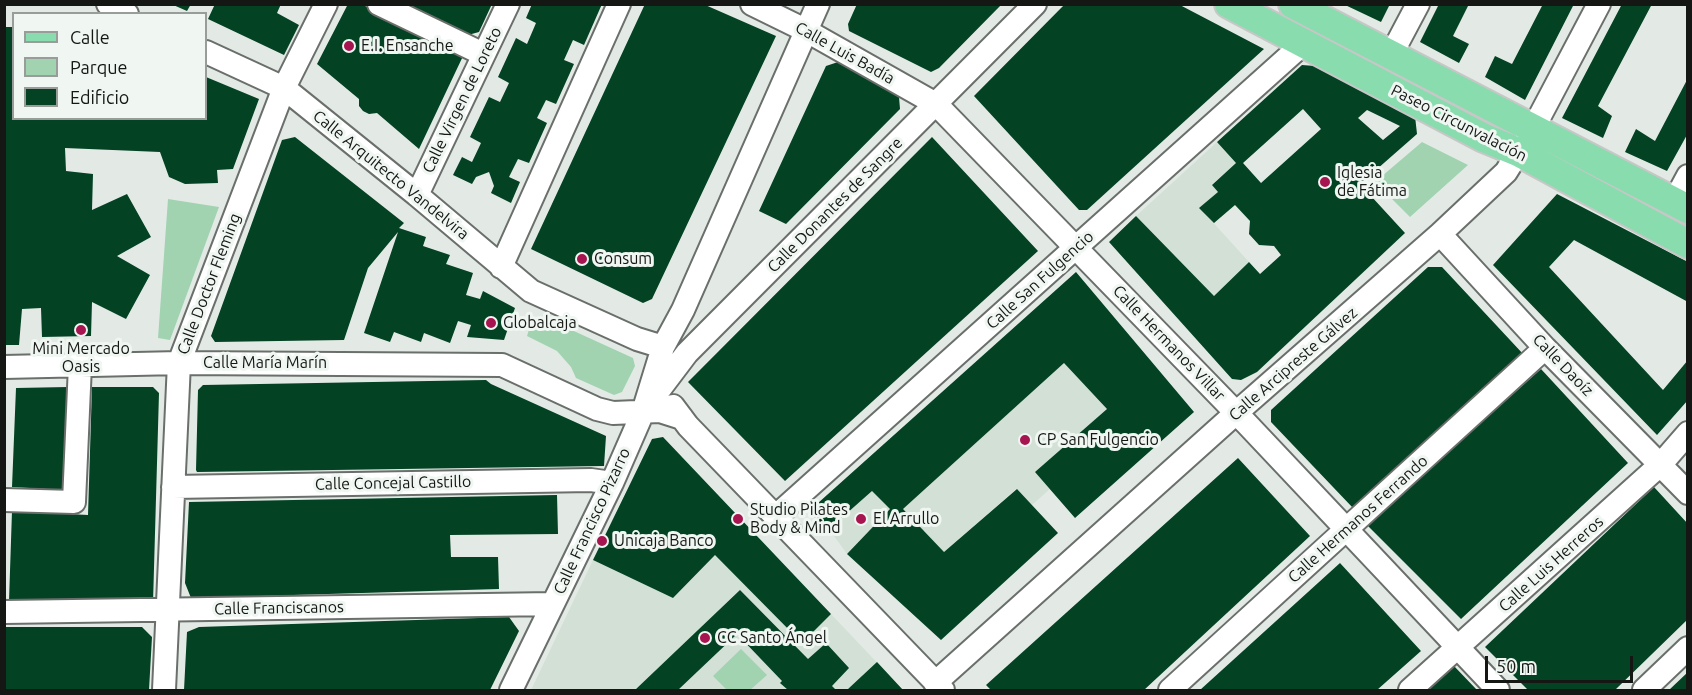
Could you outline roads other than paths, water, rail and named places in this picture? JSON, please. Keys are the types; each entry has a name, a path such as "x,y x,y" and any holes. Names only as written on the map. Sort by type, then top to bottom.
{"main road":[{"name":"Paseo Circunvalación","path":"1229,4 1484,138 1525,141 1683,193"},
{"name":"Paseo Circunvalación","path":"1293,4 1396,46 1525,141 1688,244"}],"street":[{"path":"108,4 123,12"},
{"name":"Calle Doctor Fleming","path":"164,690 179,363 284,88 326,4"},
{"path":"379,4 483,54"},
{"name":"Calle Virgen de Loreto","path":"417,195 508,4"},
{"path":"501,267 619,4"},
{"name":"Calle Luis Badía","path":"752,4 806,30 936,104"},
{"name":"Calle Francisco Pizarro","path":"512,690 612,483 658,381 663,347 683,310 818,4"},
{"name":"Calle Donantes de Sangre","path":"658,381 1035,4"},
{"path":"1396,46 1418,4"},
{"name":"Calle Arcipreste Gálvez","path":"939,687 1236,413 1440,234 1506,172 1599,4"},
{"name":"Calle San Fulgencio","path":"775,517 1304,44"},
{"name":"Calle Arquitecto Vandelvira","path":"207,52 284,88 531,291 637,339"},
{"name":"Calle Hermanos Villar","path":"936,104 1236,413 1498,690"},
{"name":"Calle Daoíz","path":"1440,234 1545,348 1688,493"},
{"path":"683,310 695,323 712,329"},
{"path":"637,339 658,381 682,418 939,687"},
{"path":"637,339 663,347"},
{"name":"Calle Hermanos Ferrando","path":"1170,690 1545,348"},
{"name":"Calle María Marín","path":"5,367 179,363 502,365 597,409 613,414 660,411 682,418"},
{"path":"4,500 74,502 80,365"},
{"path":"4,379 5,367"},
{"name":"Calle Luis Herreros","path":"1410,690 1661,464 1688,433"},
{"name":"Calle Concejal Castillo","path":"173,487 591,480 612,483"},
{"name":"Calle Franciscanos","path":"4,612 553,603"},
{"path":"1644,690 1688,648"}],"place":[{"name":"E.I. Ensanche","path":"349,46"},
{"name":"Iglesia de Fátima","path":"1325,182"},
{"name":"Consum","path":"582,259"},
{"name":"Globalcaja","path":"491,323"},
{"name":"Mini Mercado Oasis","path":"81,330"},
{"name":"CP San Fulgencio","path":"1025,440"},
{"name":"Studio Pilates Body & Mind","path":"738,519"},
{"name":"El Arrullo","path":"861,519"},
{"name":"Unicaja Banco","path":"602,541"},
{"name":"CC Santo Ángel","path":"705,638"}]}
